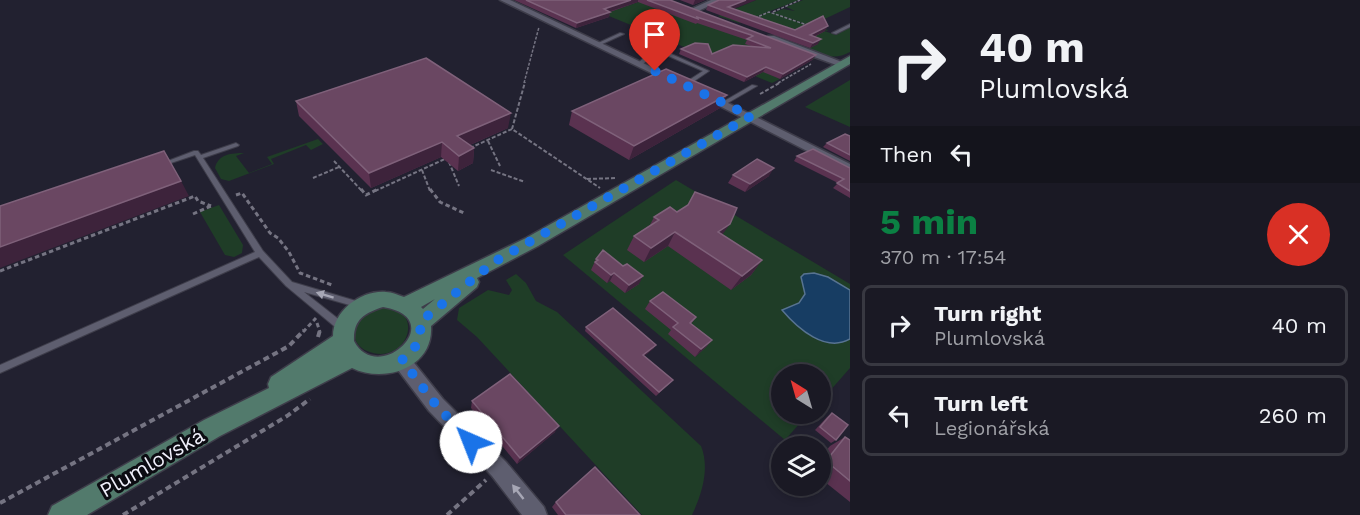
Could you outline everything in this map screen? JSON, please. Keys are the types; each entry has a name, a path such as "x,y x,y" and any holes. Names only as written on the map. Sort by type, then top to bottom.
{"main road":[{"path":"406,304 494,262 846,62"},
{"path":"420,322 494,262"},
{"path":"346,342 376,366 402,360 418,343 421,333 420,322 406,304 383,299 360,305"},
{"name":"Plumlovská","path":"61,515 212,428 346,342 352,312 360,305"}],"street":[{"path":"508,2 525,0"},
{"path":"704,14 688,8 718,0"},
{"path":"508,2 751,116 850,169"},
{"path":"758,34 846,62"},
{"path":"402,360 458,429 499,469 536,515"}],"lane":[{"path":"834,33 850,25"},
{"path":"598,44 622,34"},
{"path":"636,40 707,71 685,85"},
{"path":"640,64 657,49"},
{"path":"724,103 754,86"},
{"path":"152,168 236,145"},
{"path":"198,155 260,253 289,284 322,312 346,342"},
{"path":"0,369 260,253"},
{"path":"289,284 360,305"}],"path":[{"path":"747,21 800,0"},
{"path":"771,13 834,33"},
{"path":"468,149 512,129 541,18"},
{"path":"512,129 600,188"},
{"path":"488,141 500,166"},
{"path":"334,162 366,195 447,157 459,186"},
{"path":"313,178 339,167"},
{"path":"422,170 431,195 438,202 464,213"},
{"path":"491,170 525,182"},
{"path":"347,176 355,172"},
{"path":"586,179 619,178"},
{"path":"0,271 195,196 198,201 211,206"},
{"path":"278,238 300,273 344,290 336,298"},
{"path":"0,503 289,346 322,312"},
{"path":"123,515 287,416 312,398"},
{"path":"447,515 499,469"}],"green space":[{"path":"644,0 818,58 767,73 780,79 772,83 604,14"},
{"path":"756,0 799,0 739,23 718,16"},
{"path":"803,0 850,0 850,7 814,24 827,31 773,13 783,9 795,11 786,7"},
{"path":"769,12 836,35 850,27 850,52 834,57 824,55 807,49 817,44 750,20"},
{"path":"850,80 850,127 805,107"},
{"path":"318,139 323,144 311,150 306,145 271,159 274,164 229,181 221,179 215,168 222,157 244,153 236,156 249,173 272,164 267,157"},
{"path":"676,180 850,284 850,368 831,390 831,364 771,364 771,424 799,424 789,436 780,436 563,255"},
{"path":"219,205 243,245 242,253 234,257 225,255 200,212"},
{"path":"516,274 526,283 536,301 557,312 701,446 705,463 704,481 692,515 642,515 477,337 457,320 459,308 488,290 509,295 512,290 506,280"},
{"path":"377,307 393,309 404,315 408,324 407,334 402,344 393,351 381,354 363,349 359,346 354,334 357,320"}],"water":[{"path":"814,273 828,277 850,290 850,339 841,343 822,341 796,325 782,310 799,303 805,294 801,277 804,274"}],"building":[{"path":"526,0 631,0 604,9 610,12 577,23"},
{"path":"647,0 670,0 816,55 783,74 766,67 747,77 681,49 695,43 708,44 712,54 733,45 771,48 747,39 753,36 751,35"},
{"path":"719,0 746,0 728,7 795,30 823,16 828,26 810,35 821,39 813,43 708,5"},
{"path":"426,58 511,113 457,136 474,148 459,156 442,142 369,173 296,101"},
{"path":"666,69 727,95 634,146 572,111"},
{"path":"845,134 850,136 850,155 827,143"},
{"path":"813,149 850,168 850,191 837,183 844,179 797,156"},
{"path":"164,151 181,181 0,247 0,206"},
{"path":"757,159 774,168 750,184 733,175"},
{"path":"695,192 737,208 730,224 718,232 762,260 742,276 675,232 651,248 634,236 659,220 654,217 670,207 677,212 688,205"},
{"path":"603,250 623,266 627,264 643,276 629,285 614,273 611,275 595,262"},
{"path":"663,292 696,317 690,323 712,340 701,349 673,327 678,323 650,301"},
{"path":"613,308 656,345 643,355 673,380 659,392 586,327"},
{"path":"510,374 559,426 520,458 472,401"},
{"path":"831,414 848,425 836,440 820,427 823,424 831,424"},
{"path":"845,437 850,440 850,481 831,465 831,455"},
{"path":"595,467 640,515 566,515 556,502"}],"route":[{"path":"471,442 436,405 402,360 418,343 421,333 420,322 494,262 751,116 655,71"}]}
